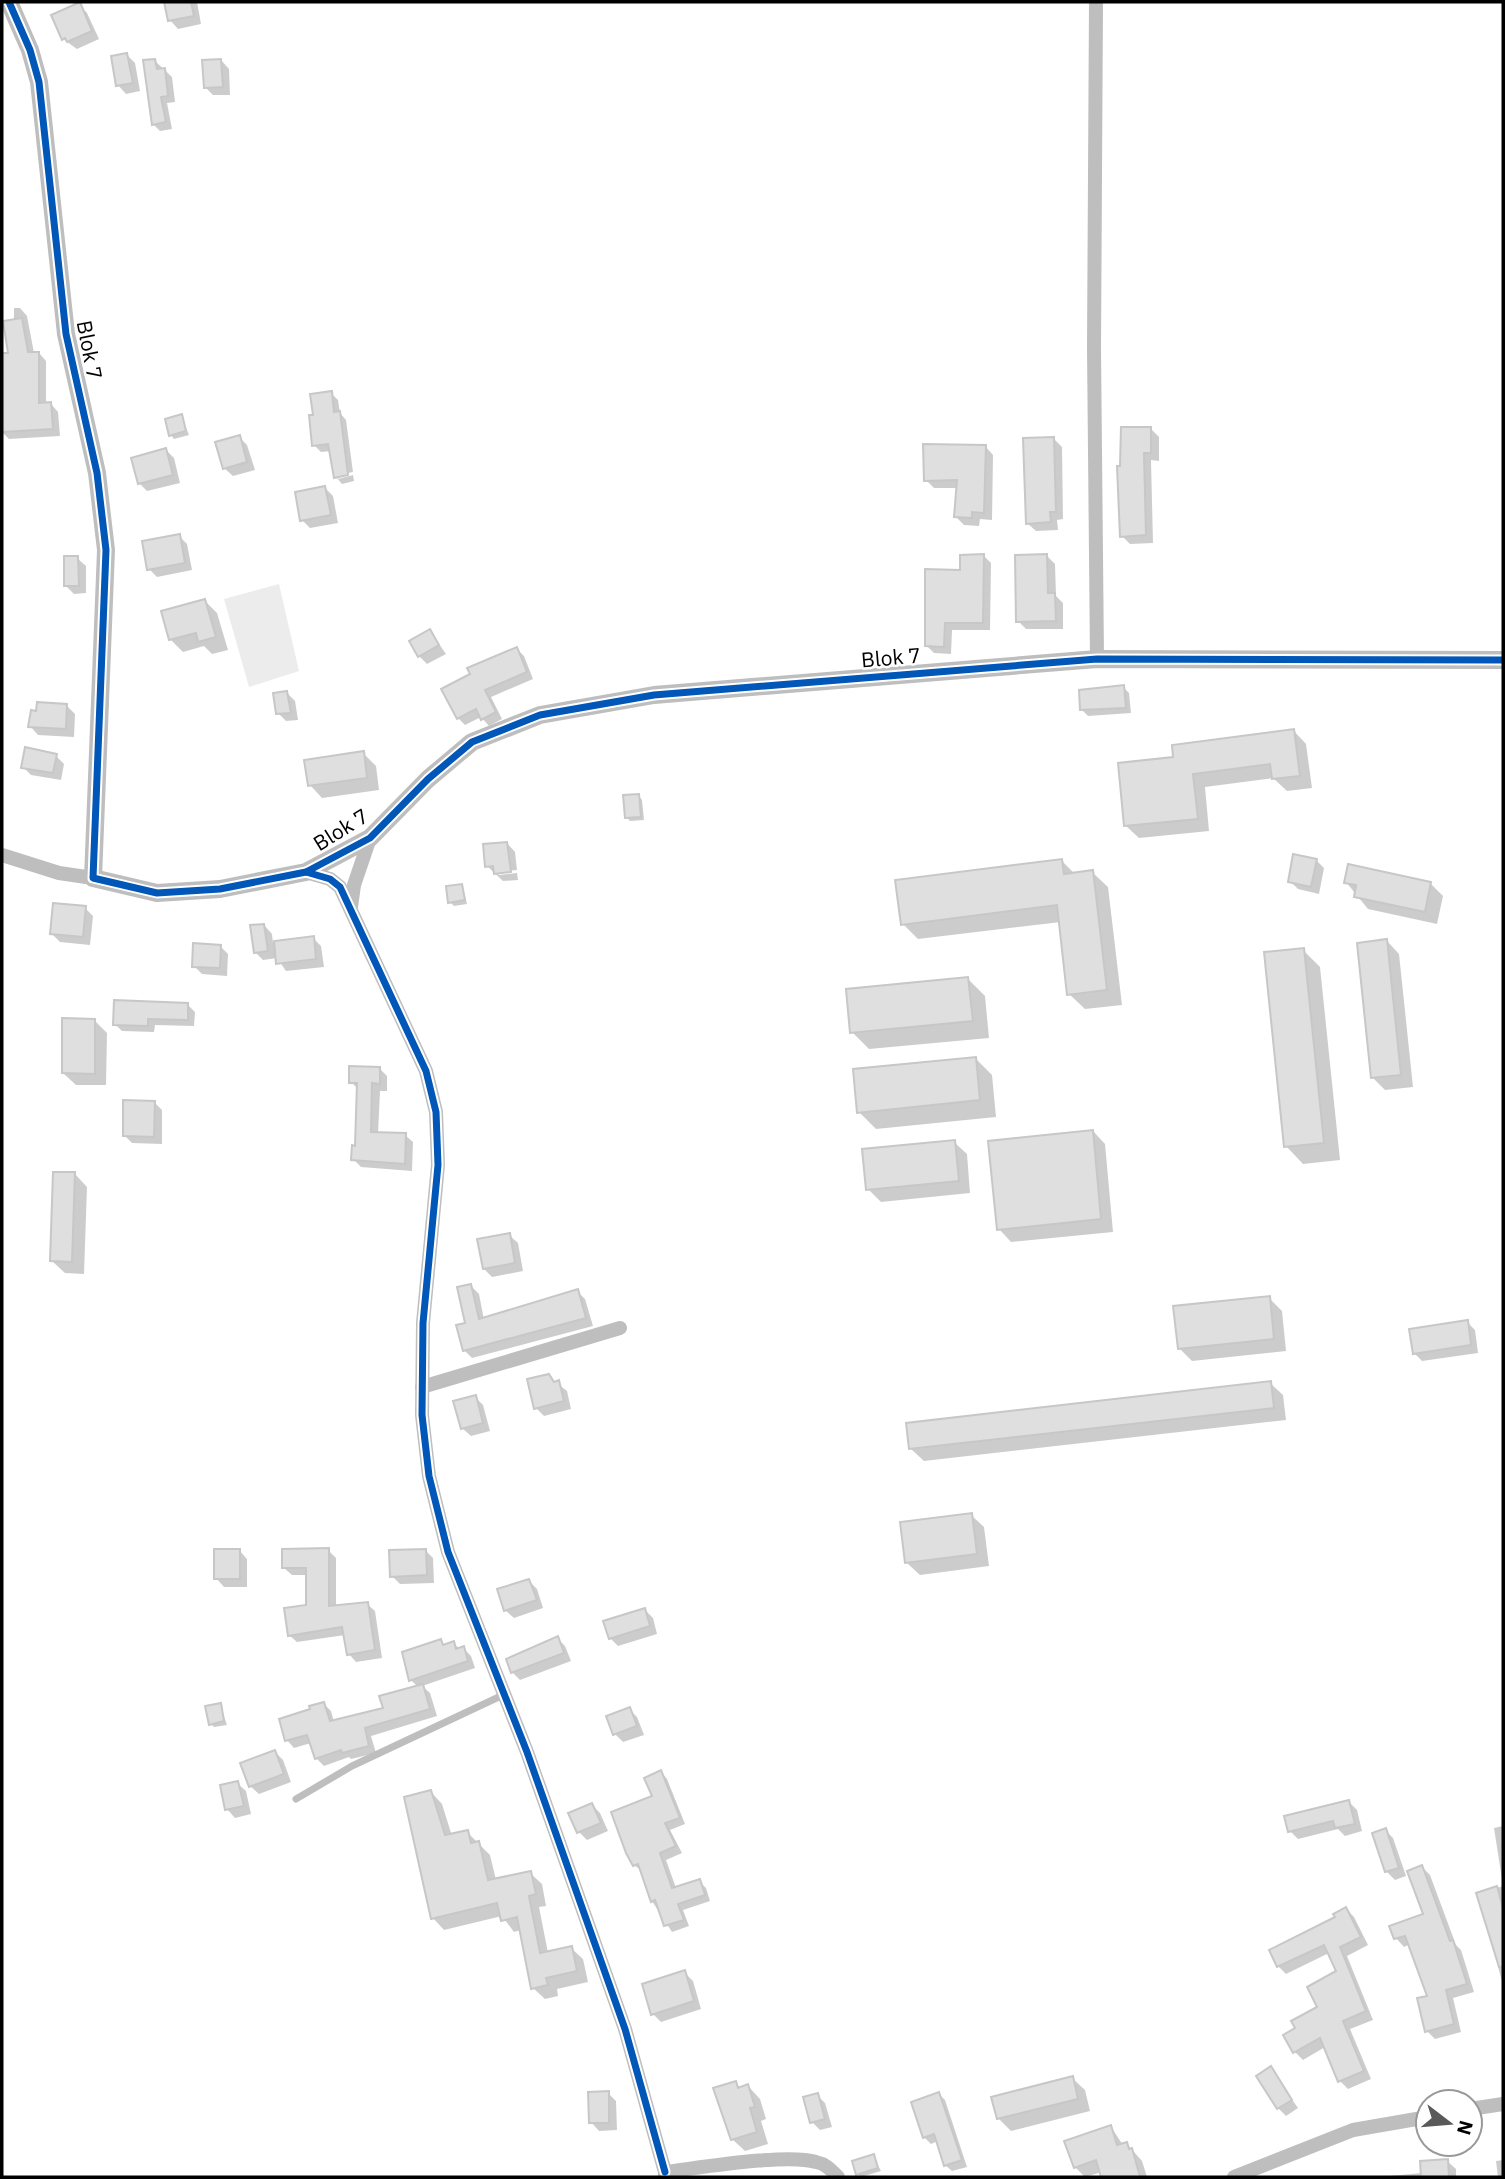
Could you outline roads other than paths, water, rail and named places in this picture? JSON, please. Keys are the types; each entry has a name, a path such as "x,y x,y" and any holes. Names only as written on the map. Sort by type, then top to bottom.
{"street":[{"name":"Blok 7","path":"9,2 30,50 39,82 66,334 104,514 106,550 93,878 157,893 220,889 306,872 370,838 428,779 472,742 540,715 654,695 1097,659 1503,660"},
{"path":"1096,2 1094,362 1097,659"},
{"path":"351,909 354,885 370,838"},
{"path":"2,856 60,873 93,878"},
{"path":"306,872 330,879 340,887 426,1070 436,1112 438,1165 423,1322 422,1387 429,1476 448,1552 625,2029 665,2174 787,2160 815,2161 829,2168 838,2177"},
{"path":"422,1387 620,1328"},
{"path":"1484,2107 1503,2104"},
{"path":"1234,2177 1353,2130 1414,2119"}],"lane":[{"path":"296,1799 352,1766 503,1695"}]}
